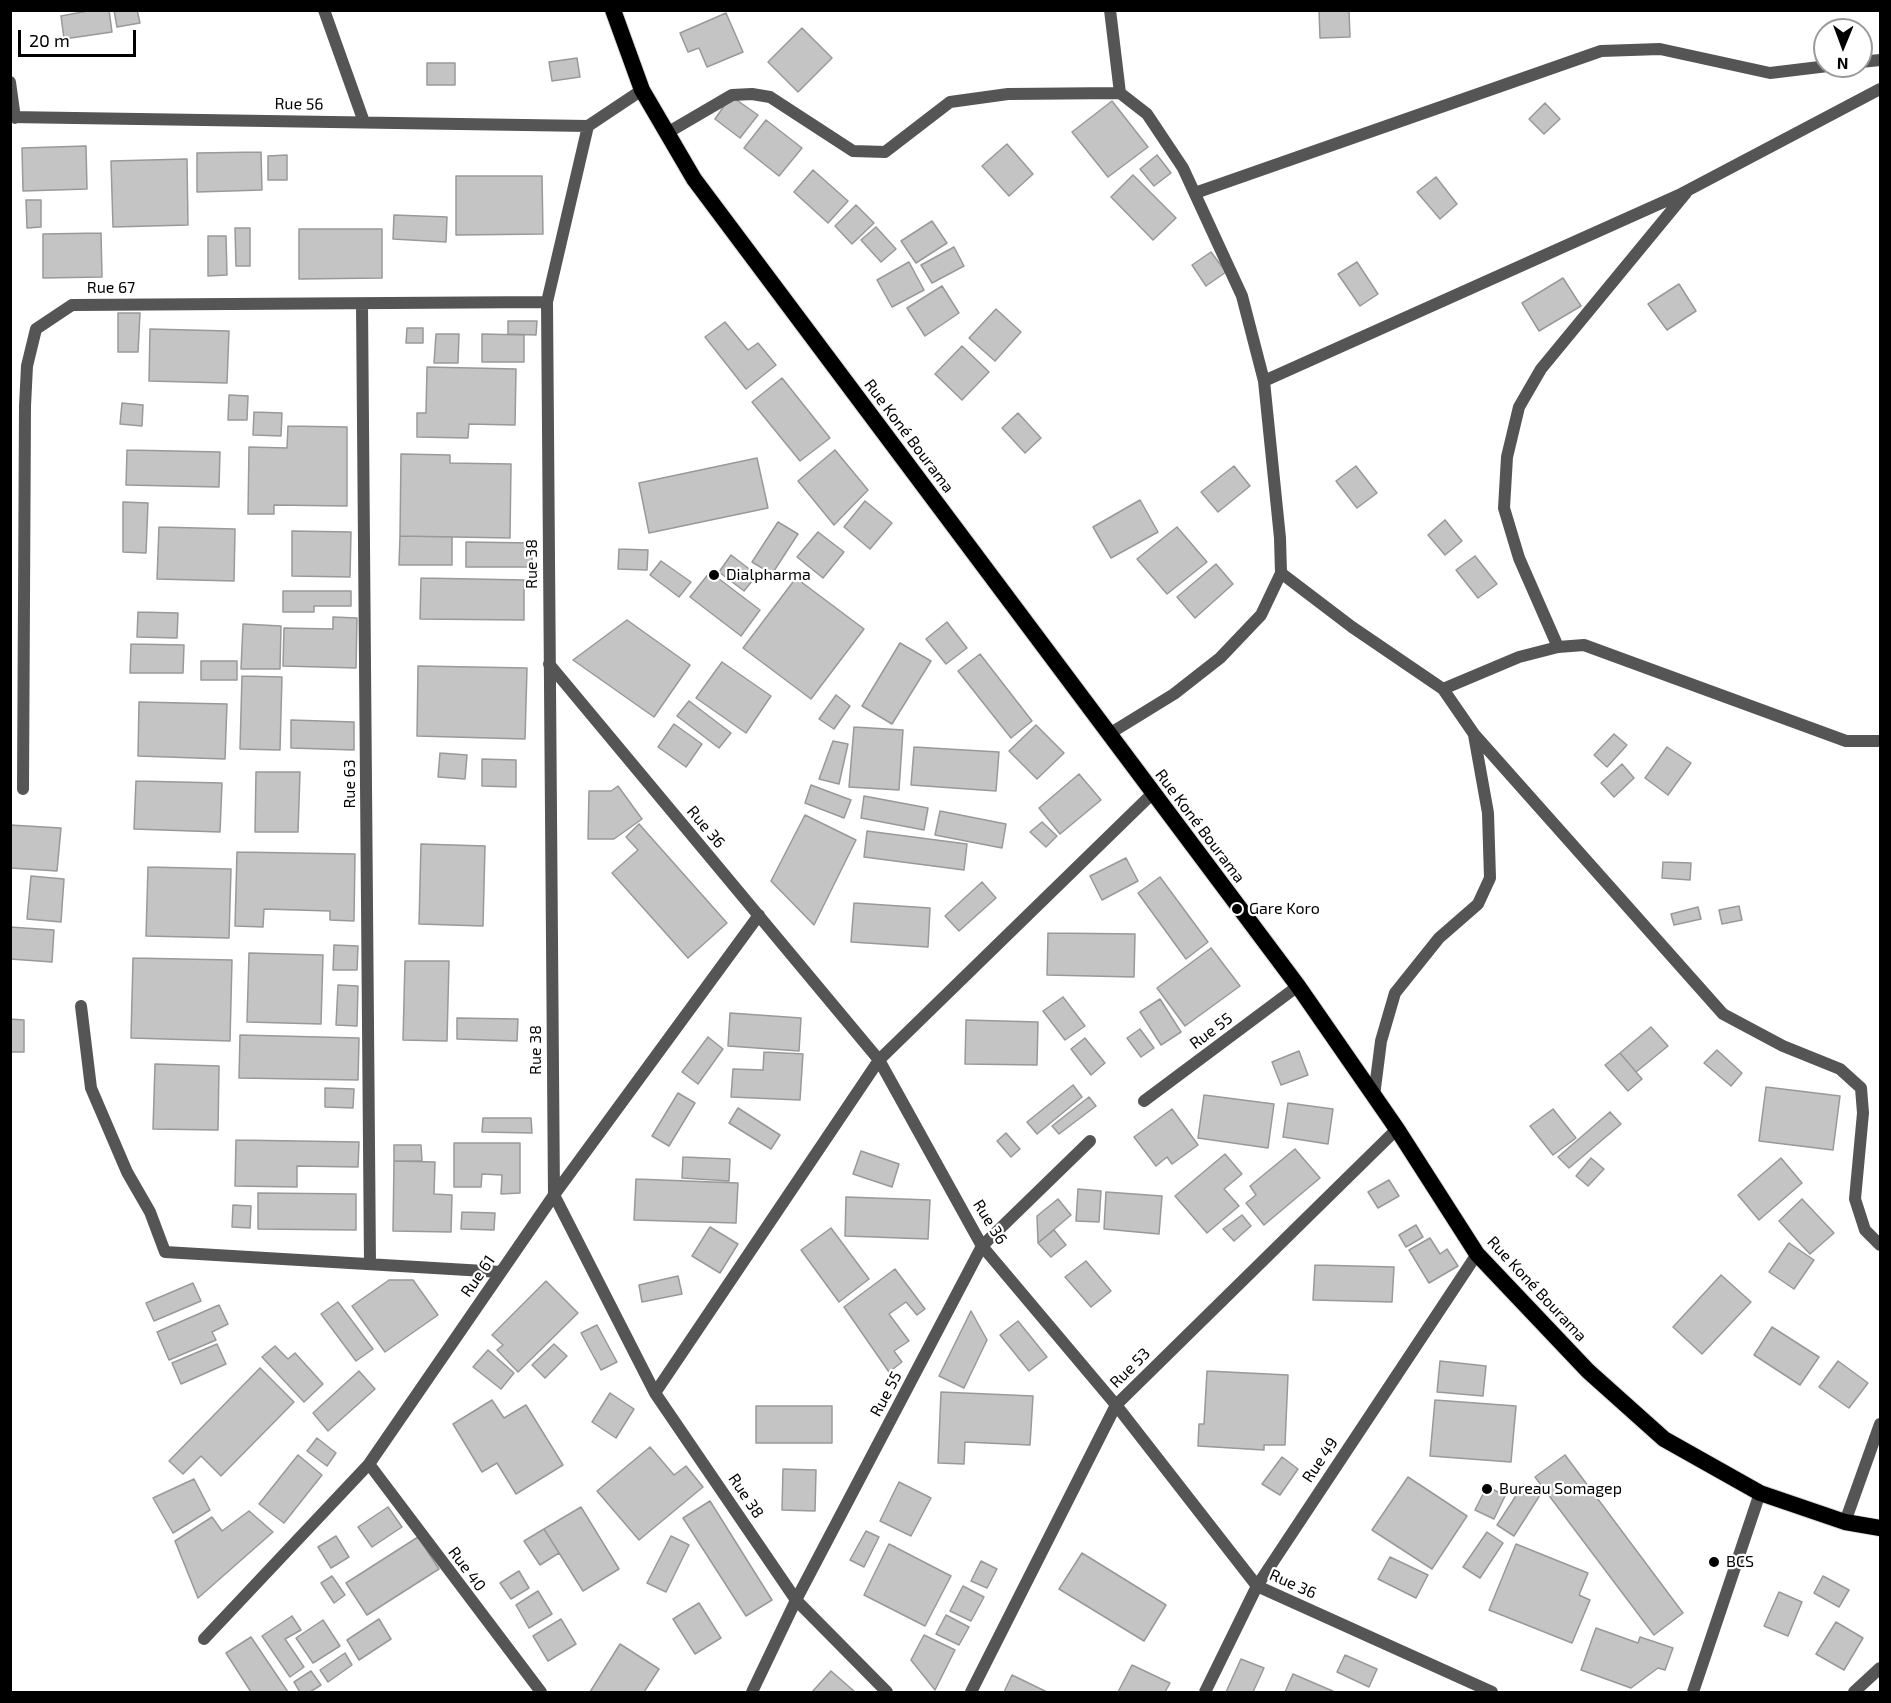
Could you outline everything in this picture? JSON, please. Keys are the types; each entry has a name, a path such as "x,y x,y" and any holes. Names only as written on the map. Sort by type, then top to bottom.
{"highway":[{"name":"Rue Koné Bourama","path":"613,10 642,90 694,179 1298,986 1397,1129 1477,1254 1588,1371 1664,1439 1760,1493 1845,1522 1881,1528"}],"street":[{"path":"324,10 364,122"},
{"path":"1110,10 1120,93"},
{"path":"1195,193 1601,51 1660,49 1770,73 1813,68"},
{"path":"10,82 13,118"},
{"path":"1264,381 1689,189 1881,89"},
{"path":"588,126 642,90"},
{"path":"667,133 732,95 752,93 770,97 853,151 885,152 950,102 1008,94 1120,93 1147,114 1183,168 1242,297 1264,381 1280,538 1281,573 1261,615 1220,658 1174,694 1109,734"},
{"name":"Rue 56","path":"13,118 588,126"},
{"name":"Rue 38","path":"588,126 547,302 554,1195 655,1393 796,1599 887,1692"},
{"path":"1558,647 1519,558 1504,508 1507,457 1519,407 1541,369 1689,189"},
{"name":"Rue 67","path":"23,789 27,366 36,329 72,305 547,302"},
{"name":"Rue 63","path":"362,304 370,1263"},
{"path":"1281,573 1352,627 1443,690 1474,734 1723,1014 1783,1046 1840,1070 1860,1088 1863,1113 1855,1199 1865,1230 1881,1245"},
{"path":"1443,690 1519,657 1558,647 1584,645 1846,741 1881,741"},
{"name":"Rue 36","path":"549,664 879,1060 982,1246 1116,1405 1257,1586 1492,1692"},
{"path":"1374,1096 1381,1041 1395,993 1439,938 1478,904 1490,878 1488,813 1474,734"},
{"path":"655,1393 879,1060 1153,793"},
{"name":"Rue 61","path":"204,1639 369,1464 554,1195 759,915"},
{"name":"Rue 55","path":"1144,1101 1298,986"},
{"path":"81,1006 90,1088 127,1172 150,1212 165,1252 501,1272"},
{"name":"Rue 53","path":"971,1692 1116,1405 1397,1129"},
{"name":"Rue 55","path":"752,1692 796,1599 982,1246 1090,1141"},
{"name":"Rue 49","path":"1205,1692 1257,1586 1477,1254"},
{"path":"1845,1522 1881,1424"},
{"name":"Rue 40","path":"369,1464 541,1692"},
{"path":"1693,1692 1760,1493"},
{"path":"1854,1692 1881,1668"}],"building":[{"path":"93,10 109,10 112,32 64,39 61,16"},
{"path":"114,10 137,10 140,23 117,27"},
{"path":"1319,10 1349,10 1350,37 1320,38"},
{"path":"726,13 743,52 707,67 699,48 688,52 680,33"},
{"path":"802,28 832,58 798,92 768,62"},
{"path":"577,58 580,77 552,81 549,62"},
{"path":"427,63 455,63 455,85 427,85"},
{"path":"731,96 758,115 740,138 715,119"},
{"path":"1112,101 1148,147 1108,177 1072,132"},
{"path":"1545,103 1560,119 1544,134 1529,119"},
{"path":"766,120 802,148 779,176 744,148"},
{"path":"1007,144 1033,174 1009,196 982,166"},
{"path":"86,146 87,189 23,191 22,148"},
{"path":"261,152 262,190 197,192 197,153"},
{"path":"287,155 287,180 268,180 268,156"},
{"path":"1157,155 1171,173 1154,186 1140,169"},
{"path":"187,159 188,225 113,227 111,161"},
{"path":"813,170 848,201 828,223 794,192"},
{"path":"1133,175 1176,218 1153,240 1111,197"},
{"path":"456,176 542,176 543,234 456,235"},
{"path":"1436,177 1457,204 1440,219 1417,192"},
{"path":"26,200 41,200 41,227 27,228"},
{"path":"856,205 874,223 852,244 835,226"},
{"path":"394,215 447,217 446,242 393,239"},
{"path":"932,221 947,243 916,263 901,241"},
{"path":"876,227 896,249 881,262 861,240"},
{"path":"235,228 250,228 250,266 236,266"},
{"path":"299,229 382,229 382,278 299,279"},
{"path":"101,233 102,277 43,278 43,234"},
{"path":"208,236 226,236 227,275 208,276"},
{"path":"954,247 964,266 932,283 921,265"},
{"path":"1211,252 1226,272 1206,286 1192,265"},
{"path":"909,262 924,290 892,307 877,280"},
{"path":"1357,262 1378,294 1360,306 1338,274"},
{"path":"1563,278 1581,306 1539,331 1522,303"},
{"path":"1679,284 1696,311 1667,330 1648,304"},
{"path":"942,286 959,313 925,336 907,308"},
{"path":"996,309 1021,332 995,361 969,338"},
{"path":"118,313 140,313 138,352 118,352"},
{"path":"508,321 537,321 536,335 508,334"},
{"path":"725,322 748,350 758,343 776,365 746,389 705,337"},
{"path":"407,328 423,328 423,343 406,343"},
{"path":"150,329 229,331 227,383 149,381"},
{"path":"436,334 459,334 458,363 434,363"},
{"path":"482,334 524,335 524,362 482,362"},
{"path":"962,346 989,372 962,400 935,374"},
{"path":"427,367 516,369 515,425 469,424 468,438 417,437 417,413 426,413"},
{"path":"782,378 830,438 800,461 752,402"},
{"path":"229,395 248,396 247,420 228,420"},
{"path":"122,403 143,405 142,426 120,424"},
{"path":"254,412 282,413 281,436 253,435"},
{"path":"1018,413 1041,438 1025,453 1002,428"},
{"path":"288,426 347,427 347,506 274,505 274,514 248,514 249,447 287,448"},
{"path":"127,450 220,452 219,487 126,485"},
{"path":"835,450 868,490 834,525 798,481"},
{"path":"401,454 450,455 450,463 511,464 510,538 400,536"},
{"path":"757,458 768,508 649,533 639,483"},
{"path":"1234,466 1250,486 1218,512 1201,492"},
{"path":"1356,466 1377,493 1357,508 1336,481"},
{"path":"1140,500 1158,532 1111,558 1093,527"},
{"path":"865,501 892,523 870,549 844,527"},
{"path":"123,502 148,503 146,553 123,552"},
{"path":"1445,520 1462,541 1445,555 1428,535"},
{"path":"778,522 798,534 772,574 752,562"},
{"path":"159,527 235,529 234,581 157,579"},
{"path":"1177,527 1207,562 1167,594 1137,559"},
{"path":"292,531 351,532 350,577 292,576"},
{"path":"818,532 844,552 823,578 797,557"},
{"path":"400,536 452,537 452,565 399,565"},
{"path":"466,542 532,543 532,567 466,567"},
{"path":"619,549 648,550 647,570 618,569"},
{"path":"731,555 757,575 744,591 719,572"},
{"path":"1475,556 1497,584 1478,598 1456,570"},
{"path":"661,561 691,582 679,597 650,575"},
{"path":"1216,564 1233,584 1195,618 1177,597"},
{"path":"710,572 760,610 741,636 690,597"},
{"path":"421,578 524,580 524,620 420,619"},
{"path":"796,578 864,629 811,699 743,648"},
{"path":"283,591 351,591 351,606 314,606 314,612 283,612"},
{"path":"138,612 178,613 177,638 137,637"},
{"path":"333,617 357,618 356,668 283,666 284,628 333,629"},
{"path":"627,620 690,665 654,717 573,660"},
{"path":"947,622 967,648 946,664 926,639"},
{"path":"243,624 281,626 280,669 241,669"},
{"path":"900,643 931,661 892,724 862,706"},
{"path":"131,644 184,645 183,673 130,673"},
{"path":"980,654 1032,721 1011,738 958,671"},
{"path":"201,661 237,661 237,680 201,680"},
{"path":"722,662 771,696 746,733 696,698"},
{"path":"418,666 527,668 525,739 417,736"},
{"path":"242,676 282,677 280,750 240,749"},
{"path":"836,695 850,706 834,729 819,719"},
{"path":"689,701 731,733 719,748 677,716"},
{"path":"139,702 227,704 225,759 138,756"},
{"path":"291,720 354,722 354,750 291,748"},
{"path":"674,724 702,744 686,767 658,747"},
{"path":"1036,725 1064,753 1037,779 1009,751"},
{"path":"854,727 903,730 899,790 849,787"},
{"path":"1614,734 1627,745 1607,767 1594,755"},
{"path":"833,741 848,744 839,784 819,779"},
{"path":"914,747 999,752 996,791 911,785"},
{"path":"1667,747 1691,763 1668,795 1645,778"},
{"path":"440,753 467,755 465,779 438,777"},
{"path":"482,759 516,760 516,787 482,786"},
{"path":"1622,764 1634,778 1614,797 1601,783"},
{"path":"256,772 300,772 298,832 255,832"},
{"path":"1079,774 1101,800 1060,834 1039,808"},
{"path":"136,781 222,783 220,832 134,829"},
{"path":"811,785 851,800 844,818 805,803"},
{"path":"618,786 642,819 614,839 588,839 589,791 611,791"},
{"path":"864,796 928,808 924,830 861,818"},
{"path":"940,811 1006,824 1002,848 935,835"},
{"path":"805,815 856,840 814,925 771,881"},
{"path":"1042,822 1057,836 1046,847 1030,832"},
{"path":"639,824 727,923 688,958 612,873 638,850 626,837"},
{"path":"10,825 61,828 57,871 10,868"},
{"path":"867,831 967,844 964,870 864,857"},
{"path":"421,844 485,846 483,926 419,924"},
{"path":"237,852 355,854 354,921 330,920 330,911 264,909 263,927 235,926"},
{"path":"1126,858 1138,881 1102,900 1090,876"},
{"path":"1663,862 1691,863 1690,880 1662,878"},
{"path":"148,867 231,869 229,938 146,936"},
{"path":"31,876 64,879 61,922 27,919"},
{"path":"1160,877 1208,942 1186,959 1138,893"},
{"path":"982,882 996,898 959,931 945,916"},
{"path":"854,903 930,908 928,947 851,942"},
{"path":"1739,906 1742,920 1722,924 1719,910"},
{"path":"1698,907 1701,919 1674,925 1671,914"},
{"path":"10,927 54,930 52,962 10,959"},
{"path":"1048,933 1135,934 1134,977 1047,975"},
{"path":"334,945 358,946 357,970 333,970"},
{"path":"1211,948 1240,986 1185,1026 1157,988"},
{"path":"249,953 323,955 321,1024 247,1022"},
{"path":"133,958 232,960 230,1041 131,1038"},
{"path":"405,961 449,961 447,1041 403,1040"},
{"path":"338,985 358,986 357,1026 336,1025"},
{"path":"1063,997 1085,1026 1065,1040 1043,1011"},
{"path":"1160,999 1181,1032 1161,1045 1140,1012"},
{"path":"730,1013 801,1018 799,1051 728,1046"},
{"path":"457,1018 518,1019 517,1041 457,1039"},
{"path":"10,1019 24,1020 24,1052 10,1052"},
{"path":"966,1020 1038,1022 1037,1065 965,1064"},
{"path":"1651,1027 1668,1046 1636,1072 1620,1053"},
{"path":"1140,1029 1154,1048 1141,1057 1127,1038"},
{"path":"240,1035 359,1038 358,1080 239,1078"},
{"path":"708,1037 723,1049 698,1084 682,1072"},
{"path":"1085,1038 1105,1063 1091,1075 1071,1049"},
{"path":"1717,1050 1742,1073 1731,1086 1704,1063"},
{"path":"1299,1051 1308,1075 1281,1085 1272,1062"},
{"path":"764,1052 803,1054 800,1100 731,1097 733,1069 763,1070"},
{"path":"1620,1053 1642,1079 1628,1091 1605,1065"},
{"path":"155,1064 219,1066 218,1130 153,1129"},
{"path":"1073,1085 1082,1097 1037,1134 1027,1122"},
{"path":"1766,1087 1840,1096 1833,1150 1759,1141"},
{"path":"325,1088 354,1089 353,1108 325,1107"},
{"path":"678,1093 695,1103 669,1146 652,1136"},
{"path":"1204,1095 1274,1104 1268,1148 1198,1138"},
{"path":"1089,1097 1096,1106 1059,1134 1052,1126"},
{"path":"1288,1103 1333,1109 1328,1144 1283,1137"},
{"path":"738,1108 780,1135 771,1149 729,1123"},
{"path":"1172,1109 1198,1145 1172,1164 1167,1157 1156,1166 1134,1137"},
{"path":"1553,1109 1576,1138 1553,1155 1530,1126"},
{"path":"1610,1112 1621,1124 1569,1168 1558,1157"},
{"path":"483,1118 531,1118 532,1133 482,1132"},
{"path":"1006,1133 1020,1149 1011,1157 997,1141"},
{"path":"236,1140 359,1142 358,1167 297,1166 297,1187 235,1186"},
{"path":"454,1143 520,1143 520,1193 501,1194 502,1175 482,1174 481,1187 454,1187"},
{"path":"394,1145 421,1145 422,1161 394,1161"},
{"path":"1295,1149 1320,1178 1264,1225 1246,1203 1256,1195 1250,1186"},
{"path":"861,1151 899,1164 892,1187 853,1174"},
{"path":"1225,1154 1242,1174 1224,1189 1239,1206 1207,1233 1175,1196"},
{"path":"683,1157 730,1159 729,1181 682,1178"},
{"path":"1591,1158 1604,1169 1588,1186 1576,1176"},
{"path":"1781,1158 1802,1183 1759,1220 1738,1195"},
{"path":"394,1161 435,1162 434,1194 452,1195 451,1232 393,1231"},
{"path":"636,1179 738,1183 736,1223 634,1220"},
{"path":"1389,1180 1399,1196 1378,1208 1368,1192"},
{"path":"1078,1189 1101,1191 1099,1222 1076,1221"},
{"path":"1106,1192 1162,1196 1159,1234 1104,1229"},
{"path":"258,1193 356,1194 356,1230 258,1229"},
{"path":"846,1197 930,1200 928,1239 845,1236"},
{"path":"1058,1199 1071,1215 1038,1243 1037,1216"},
{"path":"1802,1199 1834,1233 1810,1254 1779,1221"},
{"path":"233,1205 251,1206 250,1228 232,1227"},
{"path":"462,1212 495,1213 494,1230 461,1229"},
{"path":"1242,1215 1251,1226 1234,1241 1223,1229"},
{"path":"1416,1225 1423,1237 1406,1247 1399,1235"},
{"path":"710,1227 738,1244 720,1273 692,1256"},
{"path":"831,1228 869,1279 839,1302 801,1250"},
{"path":"1054,1230 1066,1245 1051,1257 1038,1243"},
{"path":"1430,1238 1440,1254 1447,1249 1458,1266 1429,1283 1409,1250"},
{"path":"1789,1243 1814,1260 1794,1289 1769,1272"},
{"path":"1086,1261 1111,1291 1091,1307 1065,1277"},
{"path":"1315,1265 1394,1267 1392,1302 1313,1300"},
{"path":"895,1269 925,1309 917,1315 906,1302 889,1314 909,1341 894,1351 902,1362 889,1372 844,1307"},
{"path":"1721,1275 1751,1302 1702,1354 1673,1327"},
{"path":"678,1276 682,1294 642,1302 639,1285"},
{"path":"389,1280 413,1280 438,1315 385,1352 352,1306"},
{"path":"546,1281 578,1313 518,1372 497,1350 503,1345 492,1335"},
{"path":"193,1283 201,1301 154,1321 146,1303"},
{"path":"338,1302 373,1349 356,1361 321,1314"},
{"path":"219,1305 228,1324 212,1332 216,1340 169,1360 157,1332"},
{"path":"971,1311 987,1340 964,1388 939,1376"},
{"path":"1018,1321 1047,1357 1029,1371 1000,1335"},
{"path":"597,1325 617,1362 601,1370 581,1333"},
{"path":"1772,1327 1819,1357 1800,1385 1754,1355"},
{"path":"217,1344 226,1364 181,1384 172,1363"},
{"path":"554,1344 567,1356 545,1378 532,1365"},
{"path":"275,1346 288,1359 295,1353 323,1384 304,1402 262,1357"},
{"path":"488,1350 514,1373 501,1389 473,1367"},
{"path":"1440,1361 1486,1366 1483,1396 1437,1392"},
{"path":"1838,1361 1868,1383 1849,1408 1819,1387"},
{"path":"260,1368 294,1402 221,1476 201,1456 183,1474 169,1461"},
{"path":"359,1371 375,1389 328,1431 313,1413"},
{"path":"1207,1371 1288,1375 1285,1445 1264,1445 1264,1450 1198,1446 1199,1424 1204,1424"},
{"path":"941,1392 1033,1396 1030,1445 965,1442 964,1464 938,1463"},
{"path":"610,1393 634,1409 616,1438 592,1422"},
{"path":"492,1400 504,1418 526,1405 563,1465 516,1494 497,1463 482,1472 453,1424"},
{"path":"1435,1400 1516,1406 1511,1462 1430,1456"},
{"path":"756,1406 832,1406 832,1443 756,1443"},
{"path":"317,1438 336,1453 327,1466 307,1451"},
{"path":"650,1447 674,1475 686,1466 703,1487 639,1540 597,1491"},
{"path":"298,1455 322,1475 284,1523 259,1504"},
{"path":"1565,1455 1683,1613 1654,1635 1535,1477"},
{"path":"1282,1457 1298,1469 1280,1495 1262,1484"},
{"path":"783,1469 816,1470 815,1511 782,1510"},
{"path":"1408,1477 1467,1516 1432,1569 1372,1530"},
{"path":"194,1479 210,1510 173,1533 153,1498"},
{"path":"899,1482 931,1498 911,1536 880,1521"},
{"path":"1523,1485 1540,1495 1514,1536 1497,1525"},
{"path":"1487,1486 1505,1496 1494,1519 1475,1510"},
{"path":"710,1501 772,1600 746,1616 683,1518"},
{"path":"388,1507 402,1527 372,1547 358,1527"},
{"path":"581,1507 619,1569 583,1591 544,1529"},
{"path":"249,1511 273,1532 198,1598 175,1541 212,1517 222,1531"},
{"path":"544,1529 559,1553 540,1565 524,1541"},
{"path":"866,1531 879,1537 864,1567 850,1560"},
{"path":"1487,1532 1503,1543 1480,1578 1463,1567"},
{"path":"336,1536 349,1557 331,1568 318,1547"},
{"path":"671,1536 689,1545 666,1592 647,1583"},
{"path":"418,1537 439,1569 367,1615 346,1583"},
{"path":"889,1544 951,1576 925,1626 864,1595"},
{"path":"1516,1544 1588,1573 1579,1595 1590,1600 1572,1643 1489,1610"},
{"path":"1082,1553 1166,1605 1144,1641 1059,1589"},
{"path":"1390,1557 1428,1575 1416,1598 1378,1579"},
{"path":"981,1561 997,1569 987,1588 971,1581"},
{"path":"519,1571 529,1588 511,1599 500,1583"},
{"path":"332,1576 345,1595 334,1603 321,1583"},
{"path":"1823,1576 1849,1590 1839,1607 1814,1593"},
{"path":"963,1586 984,1597 971,1621 950,1611"},
{"path":"538,1591 552,1614 529,1628 516,1605"},
{"path":"1779,1592 1802,1602 1788,1636 1764,1626"},
{"path":"699,1603 721,1638 695,1654 673,1619"},
{"path":"946,1615 969,1627 959,1645 936,1634"},
{"path":"292,1616 301,1630 285,1639 304,1667 290,1677 262,1636"},
{"path":"379,1619 391,1639 359,1660 347,1640"},
{"path":"561,1619 576,1644 548,1661 533,1636"},
{"path":"323,1620 340,1646 313,1663 296,1638"},
{"path":"1836,1622 1863,1638 1844,1670 1816,1654"},
{"path":"1596,1628 1638,1643 1640,1637 1673,1648 1665,1670 1658,1668 1631,1688 1581,1670"},
{"path":"924,1635 955,1650 935,1690 911,1660"},
{"path":"251,1637 288,1692 251,1692 226,1653"},
{"path":"620,1644 659,1669 644,1692 590,1692"},
{"path":"345,1653 352,1665 328,1682 320,1670"},
{"path":"1345,1655 1377,1669 1369,1687 1337,1672"},
{"path":"1241,1659 1264,1668 1253,1692 1226,1692"},
{"path":"1132,1665 1170,1683 1165,1692 1118,1692"},
{"path":"311,1671 321,1685 310,1692 300,1692 294,1682"},
{"path":"831,1671 855,1692 812,1692"},
{"path":"1293,1674 1335,1692 1285,1692"},
{"path":"1012,1675 1047,1692 1004,1692"}],"place":[{"name":"Dialpharma","path":"714,575"},
{"name":"Gare Koro","path":"1237,909"},
{"name":"Bureau Somagep","path":"1487,1489"},
{"name":"BCS","path":"1714,1562"}]}
